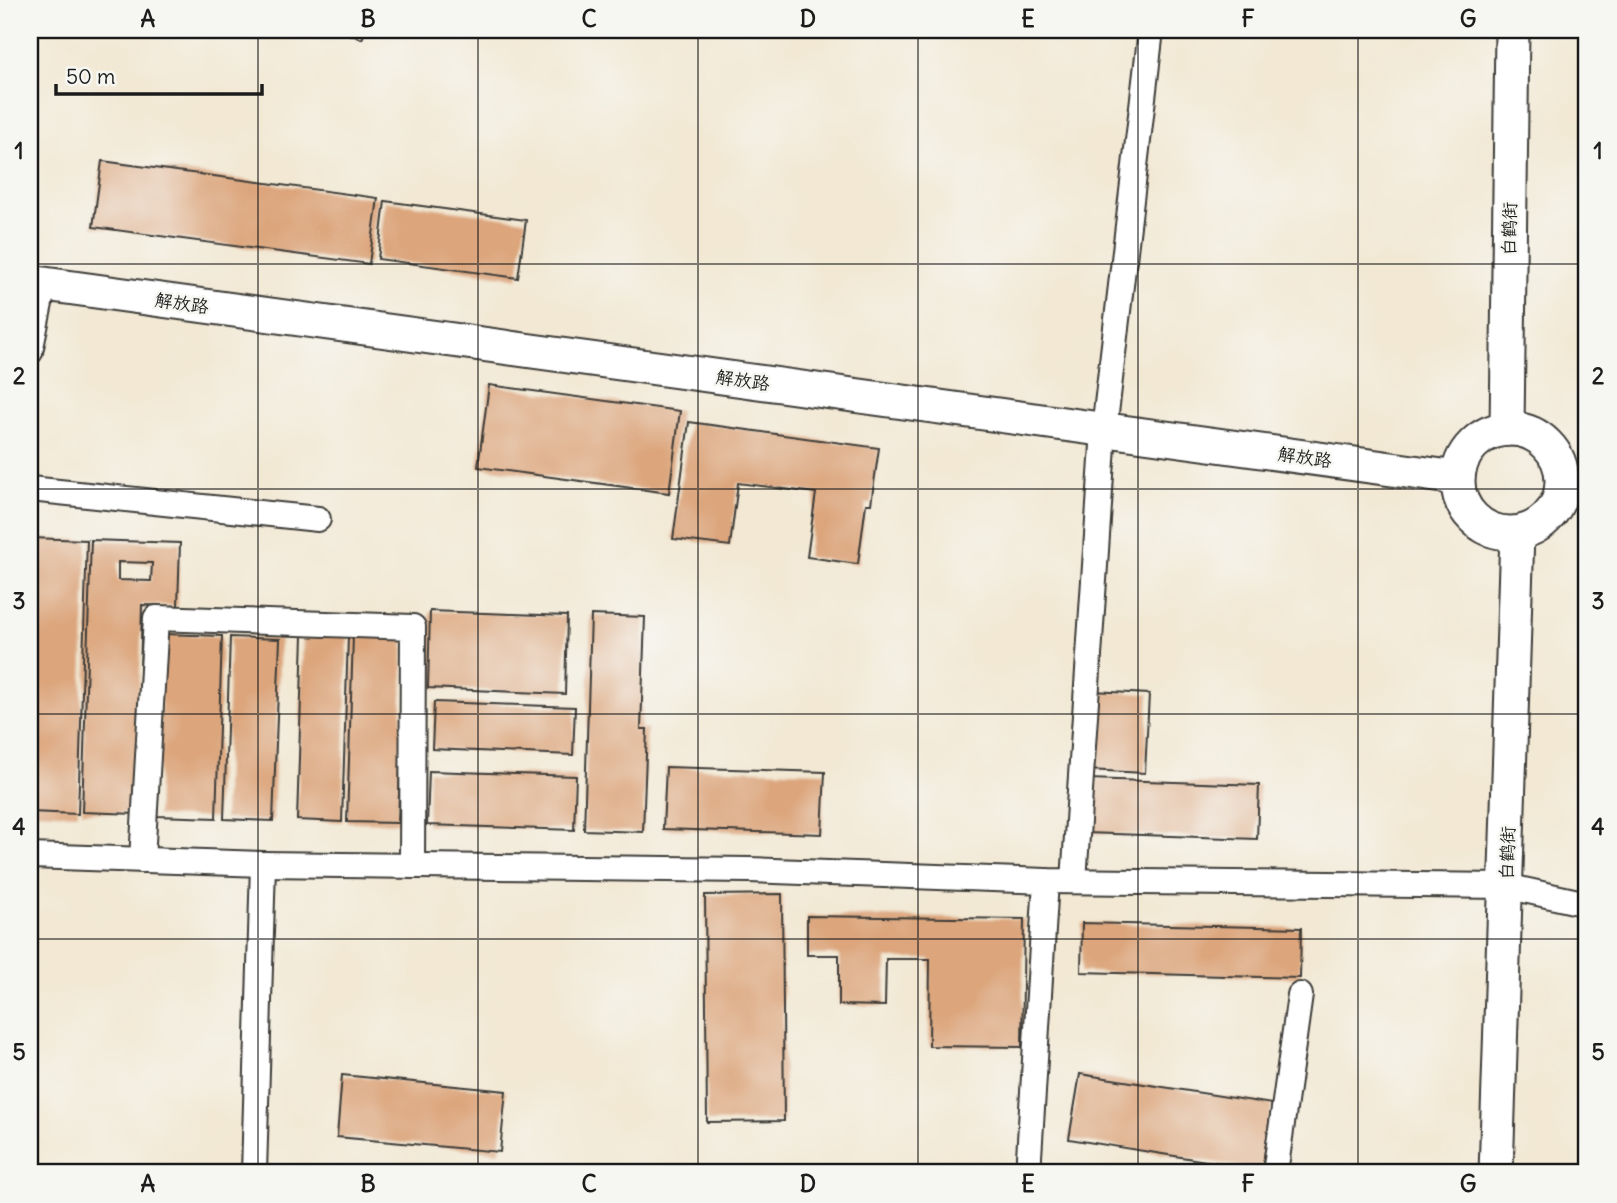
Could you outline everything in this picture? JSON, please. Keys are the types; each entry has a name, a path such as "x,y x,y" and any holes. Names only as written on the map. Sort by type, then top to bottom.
{"street":[{"path":"1074,881 1104,430 1151,30"},
{"name":"白鹤街","path":"1507,429 1512,30"},
{"path":"30,352 37,283"},
{"name":"解放路","path":"37,283 1457,478"},
{"path":"1507,429 1527,432 1544,441 1557,457 1574,501 1551,514 1536,527 1517,534 1499,533 1482,526 1468,513 1459,497 1457,478 1462,459 1472,444 1488,433 1507,429"},
{"path":"30,489 318,519"},
{"name":"白鹤街","path":"1496,1173 1517,534"},
{"path":"142,860 156,618 413,627 412,866"},
{"path":"30,856 263,864 749,870 1046,881 1506,886 1587,904"},
{"path":"254,1173 263,864"},
{"path":"1028,1173 1046,881"},
{"path":"1275,1173 1300,995"}],"building":[{"path":"339,30 366,30 362,39"},
{"path":"102,161 378,198 369,264 93,227"},
{"path":"385,201 526,220 518,278 378,259"},
{"path":"489,385 680,411 669,493 478,467"},
{"path":"689,422 879,448 871,504 866,504 858,564 807,557 816,493 738,483 730,546 673,539"},
{"path":"30,538 87,540 78,814 30,812"},
{"path":"91,540 180,543 178,606 142,605 136,814 82,812","holes":["118,562 152,563 151,581 118,580"]},
{"path":"430,611 567,616 565,694 428,688"},
{"path":"591,615 645,617 641,729 647,729 643,832 584,830"},
{"path":"163,634 222,636 216,818 157,816"},
{"path":"303,635 348,636 342,822 297,820"},
{"path":"353,636 404,638 398,823 347,822"},
{"path":"230,637 280,639 273,821 224,819"},
{"path":"1092,691 1149,694 1145,773 1088,770"},
{"path":"434,702 575,707 573,755 432,749"},
{"path":"666,767 825,772 822,834 663,829"},
{"path":"429,771 576,776 574,830 427,825"},
{"path":"1088,779 1259,785 1257,839 1086,833"},
{"path":"782,894 784,1121 707,1122 705,895"},
{"path":"807,916 1024,919 1022,1047 929,1046 930,959 886,959 885,1006 839,1005 839,955 807,955"},
{"path":"1082,923 1301,928 1300,978 1081,972"},
{"path":"1080,1074 1272,1104 1262,1170 1069,1139"},
{"path":"342,1075 506,1091 500,1152 337,1137"}]}
